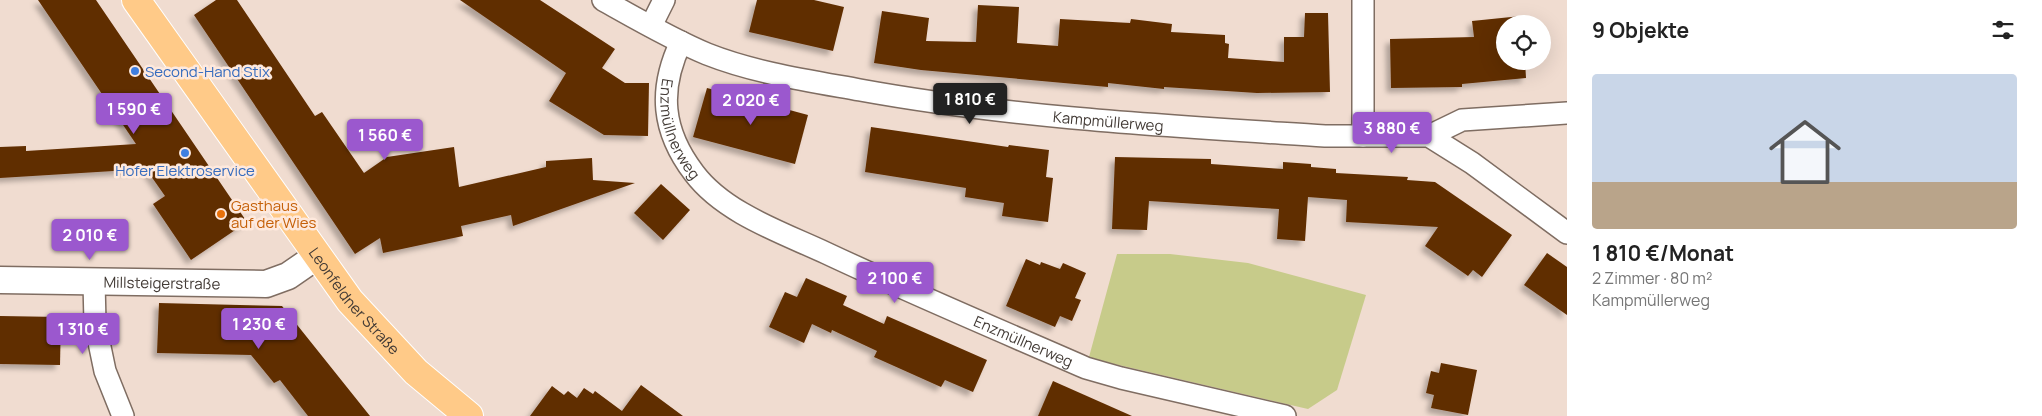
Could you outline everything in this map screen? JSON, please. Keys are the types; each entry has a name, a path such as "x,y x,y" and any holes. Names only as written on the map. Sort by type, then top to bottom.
{"main road":[{"name":"Leonfeldner Straße","path":"136,0 350,301 389,345 429,384 469,416"}],"street":[{"name":"Kampmüllerweg","path":"603,0 682,42 735,63 814,82 922,102 1062,118 1326,136 1429,136"},
{"path":"651,26 664,0"},
{"path":"1363,0 1363,136"},
{"name":"Enzmüllnerweg","path":"682,42 673,60 667,83 666,116 675,143 694,174 710,190 742,212 874,275 1086,368 1121,378 1286,416"},
{"path":"1429,136 1462,120 1567,113"},
{"path":"1429,136 1472,163 1567,233"},
{"name":"Millsteigerstraße","path":"0,280 266,284 288,276 317,256"},
{"path":"94,282 95,323 105,371 123,416"}],"green space":[{"path":"1117,254 1170,254 1248,263 1366,295 1337,390 1308,409 1089,357"}],"building":[{"path":"38,0 96,0 247,222 191,260 153,204 165,196 146,169 0,178 0,147 26,146 26,151 136,144"},
{"path":"216,0 237,0 315,116 322,112 364,173 387,157 454,147 459,187 546,167 546,161 592,158 593,180 635,183 513,226 511,215 461,226 463,236 383,253 380,238 355,254 194,15"},
{"path":"460,0 540,0 615,49 602,68 625,83 649,83 648,136 604,135 549,101 566,73"},
{"path":"757,0 814,0 844,7 833,51 749,32"},
{"path":"978,5 1019,7 1017,43 1058,46 1060,19 1130,23 1131,19 1172,24 1171,32 1225,35 1225,43 1229,44 1228,58 1284,62 1284,37 1304,37 1305,13 1328,13 1330,92 1257,93 1164,87 1164,89 1108,83 1108,87 921,70 874,63 882,11 929,18 926,41 976,42"},
{"path":"1496,19 1496,70 1526,70 1526,78 1462,84 1462,87 1391,88 1390,39 1474,37 1472,21"},
{"path":"707,88 808,115 795,164 693,137"},
{"path":"871,127 1008,147 1009,145 1049,150 1046,177 1053,178 1048,222 1002,216 1004,203 965,197 966,188 865,172"},
{"path":"1115,157 1211,159 1211,164 1283,169 1283,162 1311,164 1311,167 1336,169 1336,173 1408,177 1407,180 1435,182 1512,235 1482,277 1473,270 1468,276 1425,246 1438,227 1346,222 1347,200 1308,197 1305,241 1277,239 1279,209 1149,201 1147,230 1112,229"},
{"path":"661,184 690,210 663,240 634,213"},
{"path":"1547,253 1567,267 1567,315 1524,285"},
{"path":"1026,259 1040,265 1041,262 1060,269 1063,263 1086,273 1075,298 1081,300 1072,321 1060,316 1055,327 1006,306"},
{"path":"806,278 847,296 843,305 884,324 887,316 987,360 973,392 945,380 941,387 874,357 877,351 832,330 831,333 812,324 804,343 769,327 785,292 797,297"},
{"path":"159,303 282,306 370,416 308,416 280,380 274,383 251,355 157,353"},
{"path":"0,316 61,317 60,365 0,364"},
{"path":"1441,363 1477,370 1468,415 1431,408 1434,395 1426,393 1431,371 1439,373"},
{"path":"1053,381 1132,416 1038,416"},
{"path":"641,385 683,416 530,416 552,386 564,395 568,391 577,398 584,388 593,394 595,391 622,411"}],"place":[{"name":"Second-Hand Stix","path":"135,71"},
{"name":"Hofer Elektroservice","path":"185,153"},
{"name":"Gasthaus auf der Wies","path":"221,214"}]}
